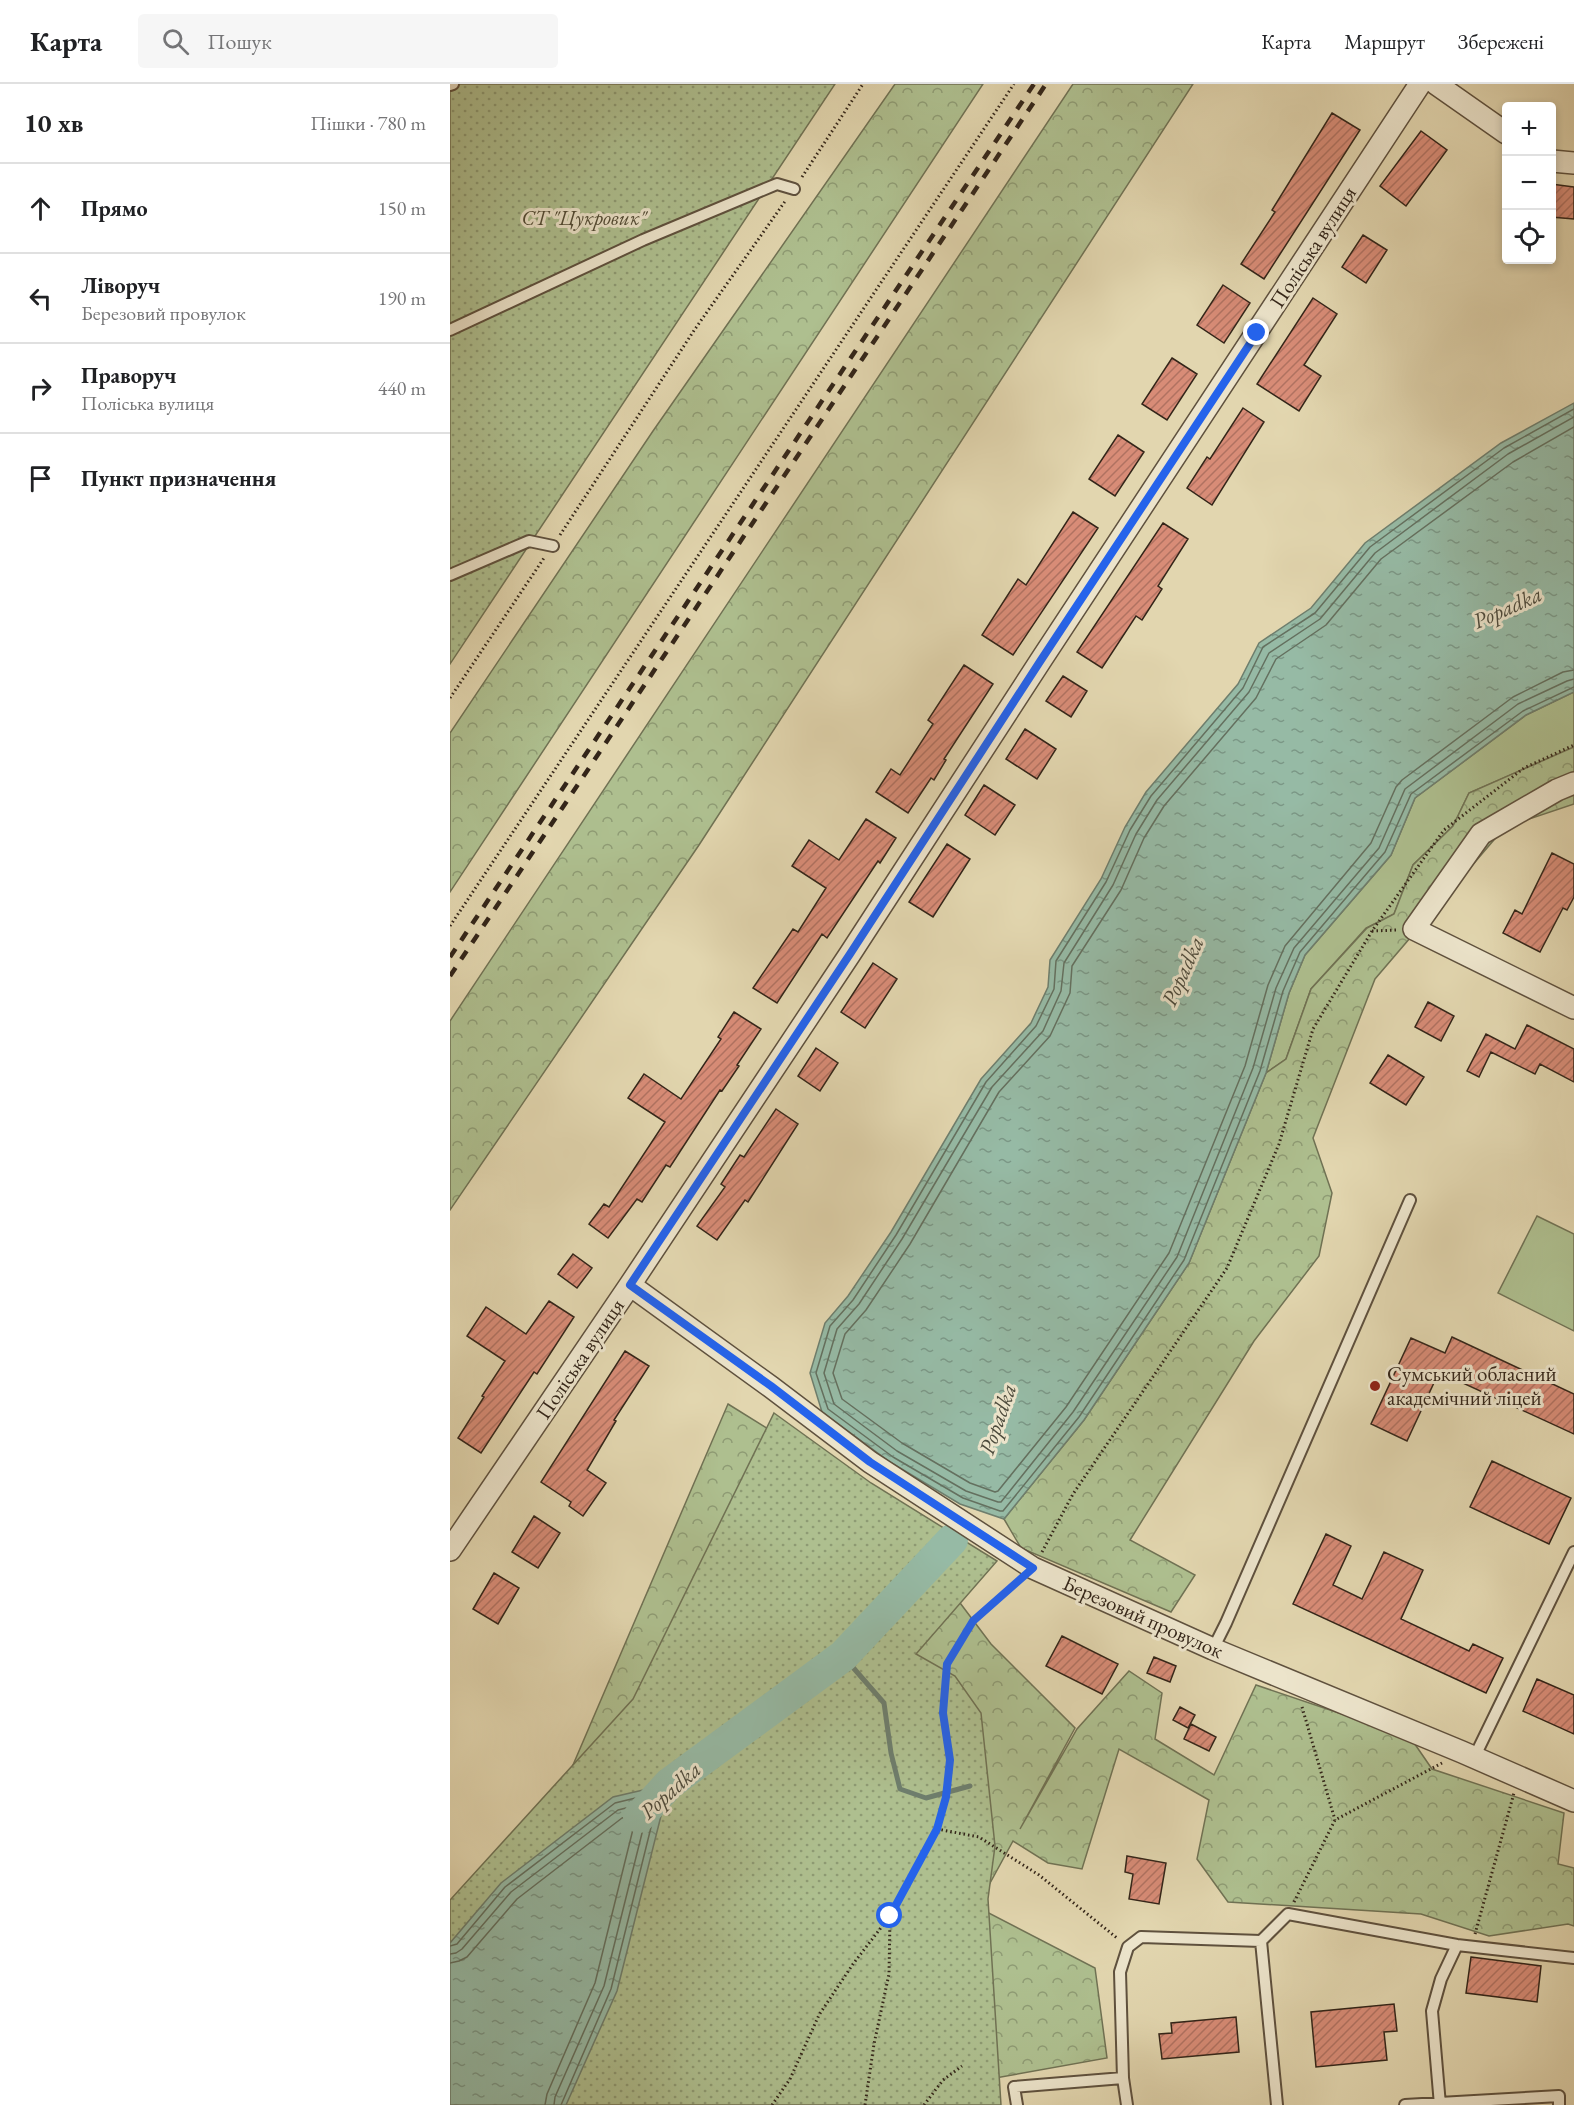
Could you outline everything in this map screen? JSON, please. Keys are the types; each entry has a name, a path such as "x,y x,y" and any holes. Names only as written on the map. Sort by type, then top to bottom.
{"street":[{"name":"Поліська вулиця","path":"450,1550 850,954 1420,84"},
{"path":"1436,84 1502,130"},
{"path":"1556,161 1574,163"},
{"path":"1574,783 1557,790 1481,834 1414,929 1574,1008"},
{"name":"Березовий провулок","path":"630,1285 771,1386 870,1462 1033,1568 1213,1649 1574,1801"}],"lane":[{"path":"450,330 643,240 777,184 794,189"},
{"path":"450,576 529,541 553,546"},
{"path":"1213,1649 1410,1200"},
{"path":"1468,1755 1574,1552"},
{"path":"1128,2105 1124,2078 1120,1972 1128,1947 1141,1937 1261,1941 1288,1914 1457,1945 1574,1958"},
{"path":"1261,1941 1277,2105"},
{"path":"1440,2104 1432,2011 1440,1978 1457,1945"},
{"path":"1017,2105 1014,2087 1124,2078"},
{"path":"1405,2105 1559,2096 1559,2105"}],"path":[{"path":"450,698 695,329 794,189 863,84"},
{"path":"450,926 1014,84"},
{"path":"772,2105 790,2079 819,2015 853,1964 890,1916 937,1829 946,1797 950,1760 943,1713 947,1664 973,1621 1033,1568 1073,1494 1227,1268 1279,1144 1313,1029 1372,931 1444,830 1524,768 1574,745"},
{"path":"1372,931 1414,929"},
{"path":"1294,1683 1335,1820"},
{"path":"1288,1914 1335,1820 1468,1755"},
{"path":"1476,1931 1519,1777"},
{"path":"937,1829 979,1836 1039,1875 1128,1947"},
{"path":"865,2105 874,2044 890,1974 890,1916"},
{"path":"924,2105 943,2080 962,2066"}],"green space":[{"name":"СТ \"Цукровик\"","path":"450,84 835,84 450,664"},
{"path":"895,84 983,84 450,892 450,733 653,431"},
{"path":"1073,84 1193,84 699,845 450,1210 450,1021"},
{"path":"1574,692 1574,747 1469,793 1453,826 1413,865 1394,914 1366,928 1311,989 1286,1059 1266,1073 1289,993 1305,955 1391,855 1415,798 1526,715"},
{"path":"1574,747 1574,804 1505,827 1375,979 1313,1138 1332,1193 1319,1256 1254,1341 1130,1540 1195,1575 1171,1612 1021,1548 1004,1519 1084,1420 1189,1263 1266,1073 1286,1059 1311,989 1367,928 1394,914 1413,865 1453,826 1469,793"},
{"path":"1537,1216 1574,1234 1574,1331 1498,1293"},
{"path":"728,1404 902,1512 945,1583 991,1644 1075,1728 1020,1829 1077,1729 1129,1671 1162,1693 1155,1739 1214,1775 1256,1685 1410,1737 1432,1769 1564,1813 1558,1864 1574,1868 1574,1926 1568,1924 1489,1936 1421,1914 1228,1902 1197,1859 1209,1800 1119,1749 1082,1869 1048,1863 1013,1841 977,1907 1095,1968 1107,2058 984,2080 566,2105 667,1783 573,1765"},
{"path":"774,1413 871,1483 997,1561 916,1654 955,1676 981,1713 995,1846 988,1899 1001,2105 450,2105 450,1900 633,1699"}],"water":[{"path":"1574,403 1574,692 1526,715 1415,798 1391,855 1305,955 1289,993 1266,1073 1189,1263 1084,1420 1004,1519 960,1504 890,1462 822,1412 810,1373 825,1323 848,1296 891,1232 981,1079 1031,1023 1048,987 1050,960 1101,879 1125,827 1146,792 1238,684 1259,643 1311,608 1365,543 1501,443"},
{"path":"669,1784 617,1991 566,2105 450,2105 450,1943 501,1883 613,1797"}],"building":[{"path":"1332,113 1360,130 1264,279 1241,264 1275,212 1272,210"},
{"path":"1421,131 1447,150 1406,206 1380,186"},
{"path":"1556,185 1574,187 1574,219 1556,217"},
{"path":"1363,235 1387,250 1366,283 1342,267"},
{"path":"1223,285 1250,303 1224,343 1197,325"},
{"path":"1313,298 1337,314 1304,365 1321,376 1299,411 1257,384"},
{"path":"1172,358 1197,374 1167,420 1142,404"},
{"path":"1243,408 1264,422 1212,505 1187,488 1207,457 1210,459"},
{"path":"1118,435 1144,452 1115,496 1089,479"},
{"path":"1073,512 1098,528 1013,655 982,635 1018,579 1026,585"},
{"path":"1163,523 1188,539 1158,586 1162,589 1142,620 1136,616 1102,668 1077,652"},
{"path":"964,665 993,684 944,759 946,760 934,780 931,778 908,813 876,792 891,769 900,775 933,724 928,720"},
{"path":"1063,676 1087,691 1071,717 1046,701"},
{"path":"1025,729 1056,749 1037,779 1006,759"},
{"path":"984,785 1015,805 995,835 965,815"},
{"path":"866,819 896,838 827,938 822,934 777,1003 753,988 793,929 798,932 826,888 792,866 809,840 839,860"},
{"path":"947,844 970,859 933,917 909,902"},
{"path":"1552,853 1574,864 1574,897 1567,910 1563,908 1540,952 1503,933 1515,910 1522,914"},
{"path":"873,963 897,979 865,1028 841,1012"},
{"path":"1428,1002 1454,1016 1441,1041 1415,1027"},
{"path":"734,1012 761,1029 737,1065 739,1066 722,1091 720,1090 670,1167 666,1165 642,1202 637,1199 608,1238 589,1224 604,1204 609,1207 665,1122 628,1098 644,1074 681,1099 721,1039 718,1037"},
{"path":"1527,1025 1574,1049 1574,1082 1540,1064 1535,1074 1491,1052 1479,1077 1467,1071 1486,1034 1515,1049"},
{"path":"816,1048 838,1063 820,1091 798,1076"},
{"path":"1388,1055 1424,1077 1406,1105 1370,1083"},
{"path":"776,1109 798,1124 748,1202 745,1200 717,1240 697,1226 725,1187 721,1184 740,1155 744,1157"},
{"path":"573,1254 592,1268 577,1288 558,1274"},
{"path":"549,1301 574,1317 537,1374 534,1372 481,1453 458,1438 505,1361 467,1336 486,1307 526,1334"},
{"path":"1452,1337 1574,1394 1574,1434 1439,1372 1407,1441 1371,1424 1411,1338 1445,1353"},
{"path":"625,1351 649,1366 614,1420 616,1421 587,1470 606,1483 583,1516 569,1506 571,1502 541,1482"},
{"path":"1492,1461 1571,1498 1549,1544 1470,1507"},
{"path":"534,1516 560,1533 538,1568 512,1552"},
{"path":"1326,1534 1351,1546 1333,1585 1362,1599 1384,1552 1423,1570 1401,1619 1469,1651 1473,1644 1503,1658 1486,1693 1293,1604"},
{"path":"494,1573 519,1588 498,1624 473,1609"},
{"path":"1062,1636 1118,1664 1102,1694 1046,1666"},
{"path":"1154,1657 1176,1666 1170,1682 1147,1673"},
{"path":"1537,1679 1574,1695 1574,1734 1523,1711"},
{"path":"1180,1707 1195,1715 1188,1728 1173,1720"},
{"path":"1191,1724 1216,1737 1209,1751 1184,1739"},
{"path":"1127,1856 1166,1863 1159,1904 1129,1899 1133,1874 1125,1872"},
{"path":"1471,1957 1541,1966 1537,2002 1466,1993"},
{"path":"1394,2004 1397,2031 1384,2032 1387,2060 1316,2067 1311,2012"},
{"path":"1236,2017 1239,2052 1162,2059 1159,2034 1172,2033 1171,2023"}],"waterway":[{"name":"Popadka","path":"639,1817 669,1784 843,1656 952,1540"},
{"path":"843,1656 884,1703 891,1753 900,1789 926,1798 970,1786"}],"railway":[{"path":"450,957 1034,84"},
{"path":"450,976 1046,84"}],"place":[{"name":"Сумський обласний академічний ліцей","path":"1375,1386"}],"route":[{"path":"890,1916 937,1829 946,1797 950,1760 943,1713 947,1664 973,1621 1033,1568 870,1462 771,1386 630,1285 1257,333"}]}
